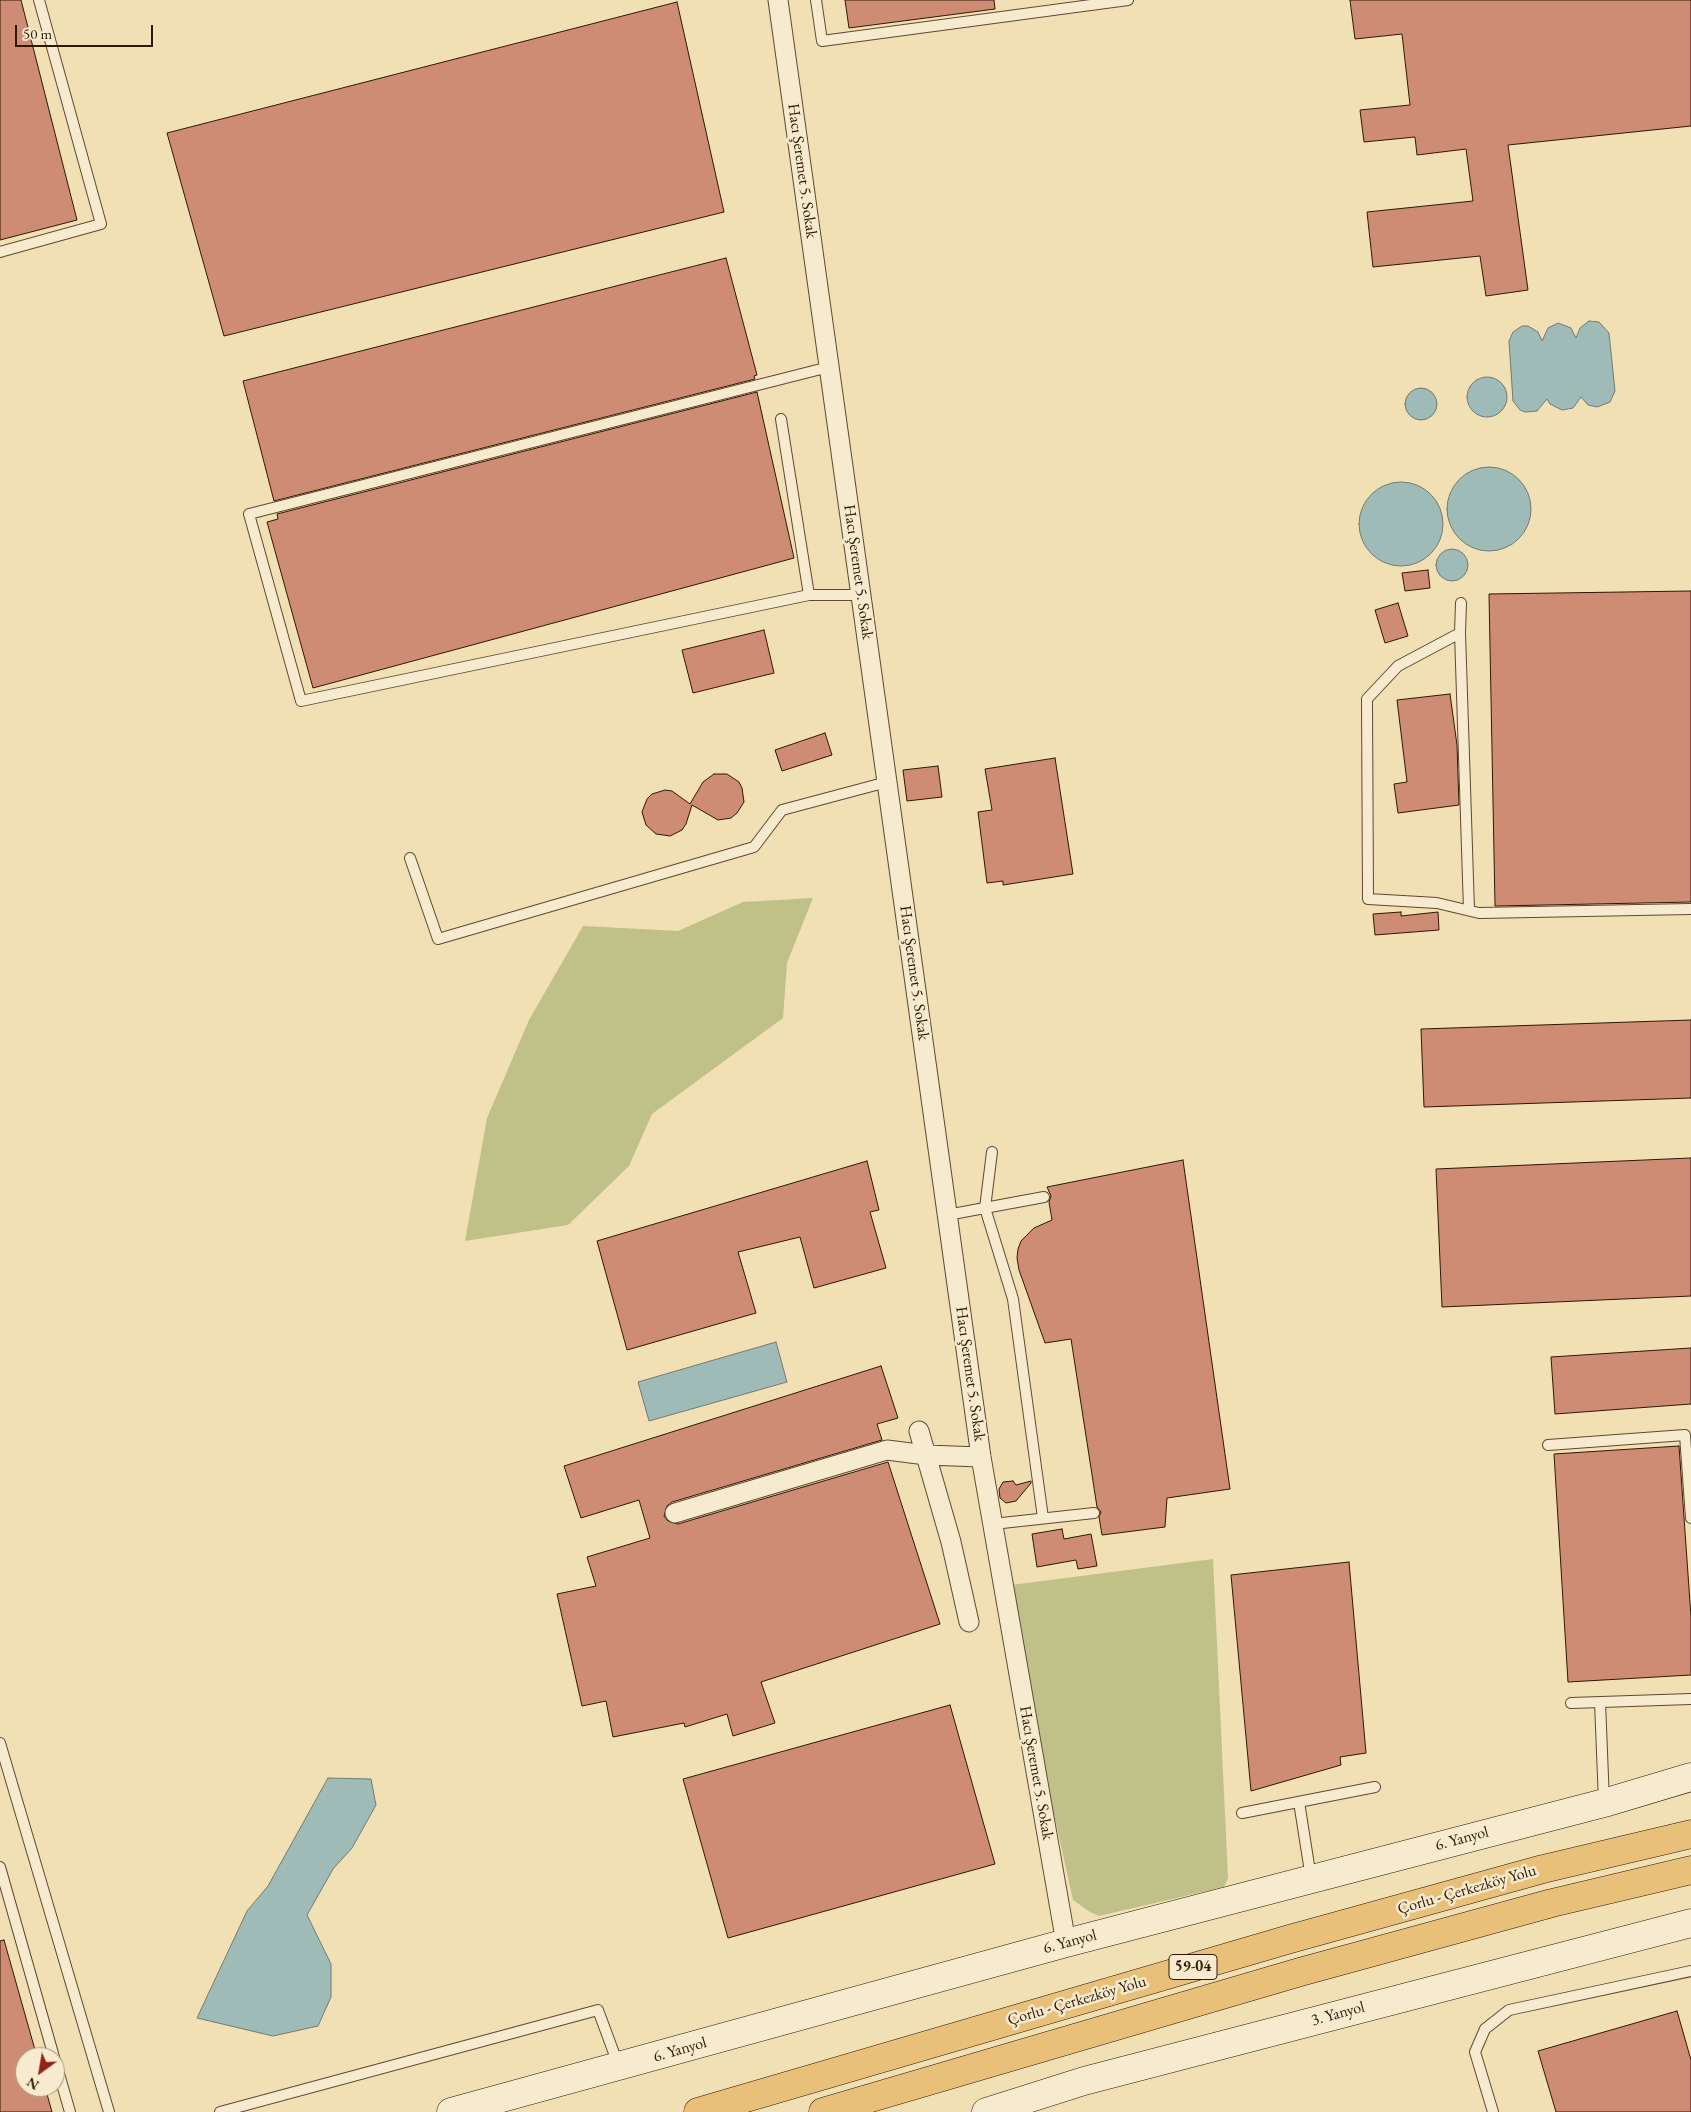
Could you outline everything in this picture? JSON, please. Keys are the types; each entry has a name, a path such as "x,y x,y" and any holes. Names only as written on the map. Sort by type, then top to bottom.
{"main road":[{"name":"6. Yanyol","path":"451,2112 1066,1943 1604,1803 1691,1777"},
{"name":"Çorlu - Çerkezköy Yolu","path":"698,2112 1328,1929 1543,1869 1691,1834"},
{"name":"Çorlu - Çerkezköy Yolu","path":"823,2112 1318,1967 1552,1902 1691,1870"},
{"name":"3. Yanyol","path":"986,2112 1084,2081 1691,1923"}],"street":[{"name":"Hacı Şeremet 5. Sokak","path":"778,0 981,1457 1066,1943"},
{"path":"919,1431 951,1542 969,1622"},
{"path":"676,1513 887,1450 926,1455 981,1457"}],"lane":[{"path":"0,252 101,224 39,0"},
{"path":"816,0 822,41 1128,0"},
{"path":"829,367 249,514 301,701 809,595 861,595"},
{"path":"781,419 809,595"},
{"path":"1461,604 1460,633 1469,910"},
{"path":"1460,633 1398,666 1367,699 1368,900 1437,902 1478,913 1691,909"},
{"path":"410,858 438,938 754,847 782,810 887,782"},
{"path":"992,1152 985,1208 1013,1299 1043,1518"},
{"path":"947,1215 1044,1197"},
{"path":"1548,1445 1684,1435 1691,1518"},
{"path":"993,1524 1094,1513"},
{"path":"1572,1703 1691,1699"},
{"path":"1600,1702 1604,1803"},
{"path":"0,1743 109,2112"},
{"path":"1242,1813 1375,1788"},
{"path":"1299,1802 1312,1879"},
{"path":"0,1867 52,2047"},
{"path":"1493,2112 1475,2052 1485,2029 1509,2010 1691,1971"},
{"path":"220,2112 598,2010 620,2067"},
{"path":"65,2094 70,2112"}],"green space":[{"path":"813,898 787,963 783,1018 652,1114 629,1166 568,1225 465,1241 487,1118 529,1020 583,926 678,931 743,902"},
{"path":"1213,1559 1228,1878 1224,1887 1099,1916 1073,1900 1043,1765 1011,1585"}],"water":[{"path":"1589,321 1599,322 1609,333 1615,391 1610,402 1597,407 1588,405 1581,397 1573,408 1562,410 1550,404 1547,399 1537,411 1525,412 1520,410 1513,401 1509,341 1513,332 1522,326 1528,326 1538,332 1542,341 1548,328 1558,323 1571,328 1576,338 1580,328"},
{"path":"1487,377 1501,383 1507,397 1501,411 1487,417 1473,411 1467,397 1473,383"},
{"path":"1421,388 1433,392 1437,404 1433,416 1421,420 1409,416 1405,404 1409,392"},
{"path":"1489,467 1512,474 1524,486 1531,509 1524,532 1512,544 1489,551 1466,544 1454,532 1447,509 1454,486 1466,474"},
{"path":"1401,482 1417,485 1431,494 1440,508 1443,524 1440,540 1431,554 1417,563 1401,566 1385,563 1371,554 1362,540 1359,524 1362,508 1371,494 1385,485"},
{"path":"1452,549 1463,554 1468,565 1463,576 1452,581 1441,576 1436,565 1441,554"},
{"path":"776,1342 787,1382 649,1421 638,1382"},
{"path":"328,1778 371,1779 376,1805 352,1848 333,1869 307,1915 331,1964 331,1997 318,2026 273,2036 197,2018 247,1911 268,1886"}],"building":[{"path":"0,0 21,0 77,220 0,240"},
{"path":"845,0 994,0 995,9 849,28"},
{"path":"1350,0 1691,0 1691,126 1508,145 1528,290 1486,296 1480,256 1373,267 1367,212 1473,201 1466,149 1417,155 1415,137 1364,142 1360,110 1410,105 1402,34 1355,39"},
{"path":"677,2 724,212 224,336 167,133"},
{"path":"726,258 757,375 754,376 755,379 274,501 243,381"},
{"path":"757,392 794,558 313,688 267,522 278,519 277,514"},
{"path":"1428,570 1430,588 1405,591 1402,573"},
{"path":"1691,591 1691,902 1495,906 1489,594"},
{"path":"1398,603 1408,636 1385,643 1375,610"},
{"path":"764,630 774,673 693,693 682,650"},
{"path":"1450,694 1457,745 1459,805 1398,813 1394,784 1407,782 1397,700"},
{"path":"825,733 832,755 782,771 775,750"},
{"path":"1055,758 1073,874 1003,885 1003,881 987,883 978,812 992,810 985,769"},
{"path":"938,766 942,797 907,801 903,770"},
{"path":"714,774 727,774 739,782 742,788 744,802 737,813 731,818 718,820 692,805 682,830 670,836 656,834 646,825 642,812 647,799 652,794 665,790 672,791 690,804 703,782"},
{"path":"1401,912 1401,916 1438,912 1439,930 1375,935 1373,914"},
{"path":"1691,1020 1691,1098 1424,1107 1421,1029"},
{"path":"1691,1158 1691,1296 1442,1307 1436,1169"},
{"path":"1183,1160 1230,1489 1167,1498 1165,1527 1102,1535 1099,1517 1101,1512 1097,1507 1071,1339 1045,1343 1019,1270 1018,1249 1021,1241 1034,1228 1052,1220 1049,1202 1051,1196 1047,1187"},
{"path":"867,1161 879,1210 870,1212 886,1268 814,1288 800,1237 738,1252 756,1313 627,1350 597,1241"},
{"path":"1691,1348 1691,1404 1555,1414 1551,1357"},
{"path":"881,1366 898,1418 877,1424 882,1440 672,1502 667,1506 664,1516 668,1521 678,1524 888,1462 940,1624 761,1682 775,1723 733,1736 727,1714 685,1727 684,1723 613,1737 606,1701 582,1706 557,1594 596,1586 587,1557 650,1538 639,1500 581,1518 564,1466"},
{"path":"1679,1446 1691,1617 1691,1675 1568,1682 1554,1454"},
{"path":"1013,1481 1016,1485 1031,1481 1031,1483 1016,1501 1006,1503 1000,1498 999,1489 1003,1482"},
{"path":"1062,1529 1064,1539 1091,1534 1097,1566 1078,1569 1076,1560 1037,1567 1032,1534"},
{"path":"1349,1562 1366,1753 1340,1757 1341,1765 1251,1791 1231,1575"},
{"path":"950,1705 995,1864 728,1938 683,1779"},
{"path":"4,1940 34,2047 15,2047 15,2097 48,2097 52,2112 0,2112 0,1941"},
{"path":"1677,2011 1691,2060 1691,2112 1556,2112 1538,2051"}]}
